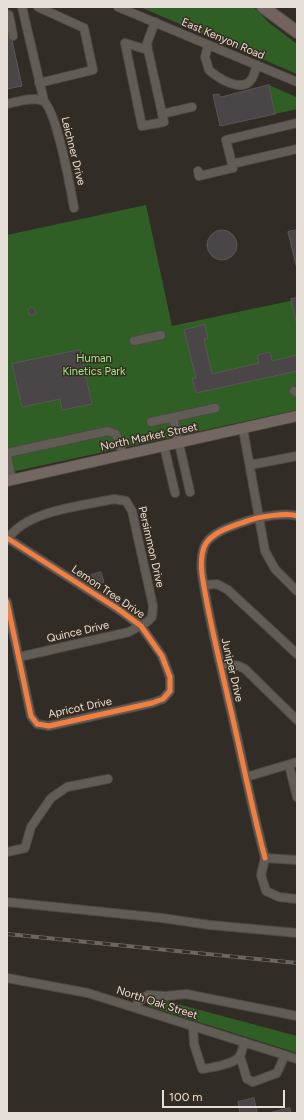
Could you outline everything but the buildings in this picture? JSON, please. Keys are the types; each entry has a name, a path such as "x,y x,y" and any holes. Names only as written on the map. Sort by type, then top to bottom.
{"highway":[{"path":"263,7 297,32"}],"main road":[{"name":"North Market Street","path":"9,480 297,416"}],"street":[{"name":"Leichner Drive","path":"22,7 44,101 51,110 55,123 74,208"},
{"path":"38,7 84,28 93,70 39,83"},
{"name":"East Kenyon Road","path":"118,7 297,82"},
{"path":"7,14 13,36"},
{"path":"148,50 125,43 142,126 164,122 148,50 146,43 155,22"},
{"path":"208,45 206,57 209,70 226,81 237,85 246,84 251,80 257,65"},
{"path":"7,104 34,99 44,101"},
{"path":"162,114 192,107"},
{"path":"198,172 199,176 233,168 226,140 297,123"},
{"path":"232,164 297,149"},
{"path":"134,341 161,335"},
{"path":"151,422 215,408"},
{"path":"173,417 190,492"},
{"path":"243,429 263,544 269,560 297,591"},
{"path":"7,453 108,430 116,434 119,439 123,455"},
{"path":"164,446 175,493"},
{"path":"250,465 297,456"},
{"path":"7,457 9,480"},
{"name":"Persimmon Drive","path":"7,538 22,523 41,515 114,499 126,501 132,511 153,606 152,617 141,626"},
{"name":"Juniper Drive","path":"265,858 250,799 220,663 201,565 202,555 207,543 217,534 258,518 290,514 297,516"},
{"name":"Lemon Tree Drive","path":"7,538 118,609 141,626 162,656 171,684"},
{"path":"204,585 217,584 228,590 297,654"},
{"name":"Apricot Drive","path":"7,602 31,716 37,724 49,726 152,703 168,695 171,684"},
{"name":"Quince Drive","path":"19,657 129,632 141,626"},
{"path":"220,663 240,666 245,669 297,720"},
{"path":"246,777 293,764 297,797"},
{"path":"7,852 25,848 31,827 51,798 67,787 108,779"},
{"path":"297,860 265,858 261,875 266,891 279,897 297,900"},
{"path":"7,902 162,918 210,926 297,933"},
{"name":"North Oak Street","path":"7,978 72,990 136,1008 297,1059"},
{"path":"136,1008 138,1002 148,995 166,996 186,994 297,1016"},
{"path":"193,1026 194,1044 202,1069 213,1068 237,1060 240,1056 244,1042"},
{"path":"240,1056 247,1079 253,1082 277,1073 285,1055"}],"green space":[{"path":"140,7 254,7 268,22 297,44 297,74"},
{"path":"269,85 296,97 297,109 275,114"},
{"name":"Human Kinetics Park","path":"146,205 172,326 294,300 297,315 297,410 7,473 7,235"},
{"path":"155,998 297,1036 297,1053 148,1006 146,1002"}],"railway":[{"path":"7,934 297,963"}],"cycle path":[{"path":"265,858 210,621 201,564 204,547 207,542 217,533 250,520 266,516 297,516"},
{"path":"7,538 118,609 141,626 162,656 170,677 170,691 163,699 152,703 49,726 37,724 31,716 7,602"}]}
